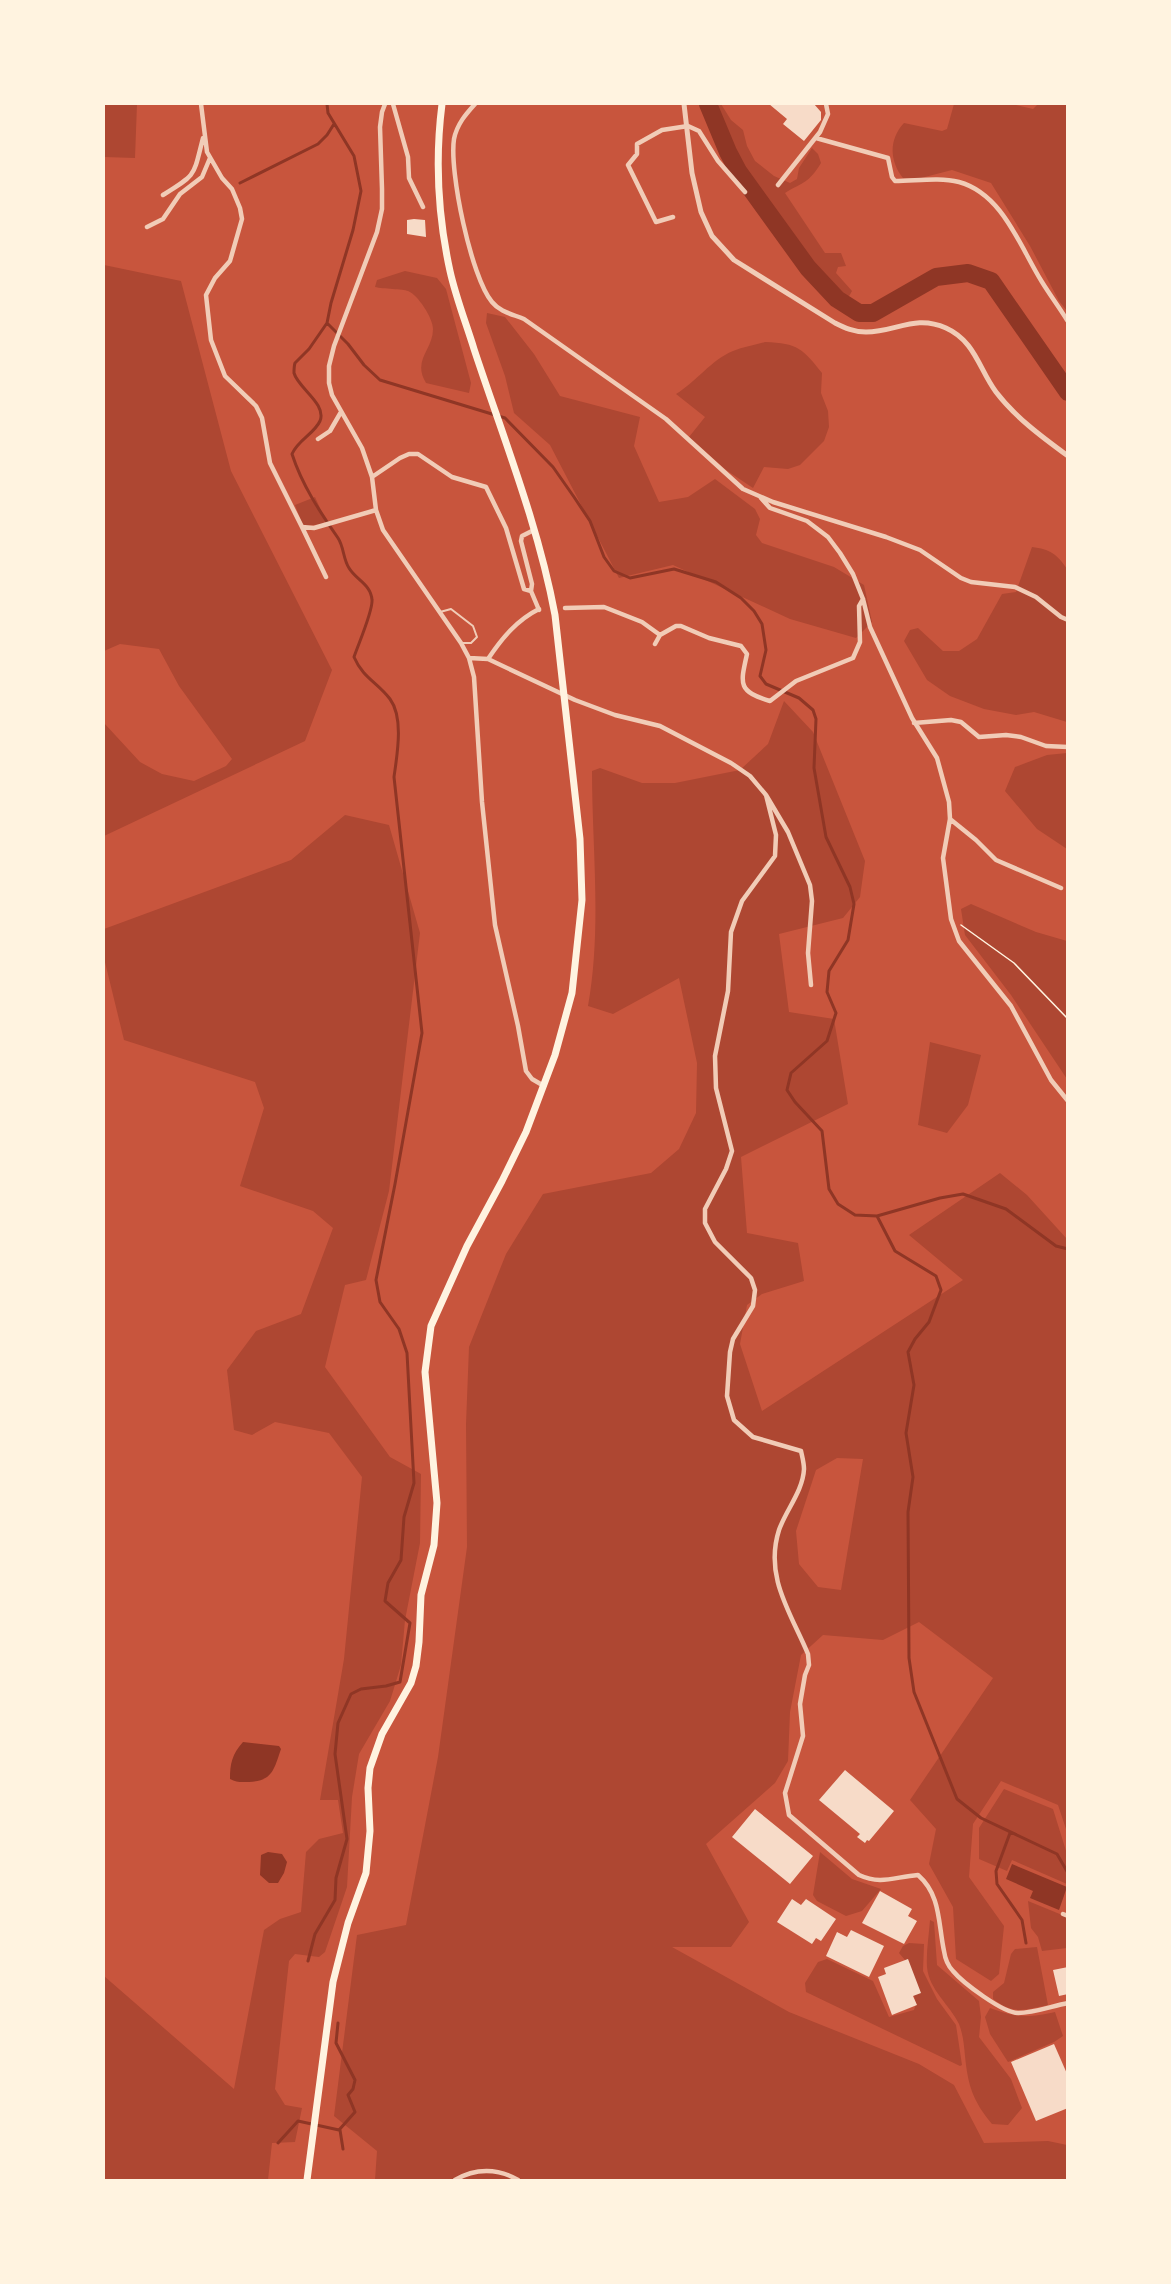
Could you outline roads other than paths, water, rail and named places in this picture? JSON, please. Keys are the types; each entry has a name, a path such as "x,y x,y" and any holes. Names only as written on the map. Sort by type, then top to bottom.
{"main road":[{"path":"307,2181 333,1982 348,1923 366,1873 370,1831 368,1788 370,1768 382,1734 402,1702 416,1666 421,1595 434,1545 437,1503 424,1372 431,1326 467,1246 526,1132 555,1055 572,993 582,900 580,839 555,615 535,530 453,285 444,239 438,169 442,104"}],"street":[{"path":"201,104 204,136 210,158 232,189 242,219 230,261 215,278 206,295 212,340 225,376 256,406 262,418 270,463 326,577"},
{"path":"385,104 380,127 382,209 377,232 334,346 329,366 331,389 341,412 362,448 372,477 376,510 383,530 469,658 474,677 482,802 495,925 526,1071 532,1079 544,1086"},
{"path":"393,104 408,157 409,178 423,207"},
{"path":"475,104 458,125 454,138 453,153 458,198 468,240 485,292 502,311 524,319 666,419 733,481 759,496 920,550 961,578 971,582 1015,587 1036,597 1068,620"},
{"path":"684,104 692,173 701,212 712,236 734,260 849,330 867,332 928,321 962,336 998,395 1017,416 1068,456"},
{"path":"778,185 816,138 828,114 826,104"},
{"path":"673,217 656,222 628,165 637,154 637,144 662,130 688,126 699,130 718,161 744,192"},
{"path":"162,195 189,178 195,171 204,136"},
{"path":"816,138 888,158 895,181 958,182 974,188 987,197 1000,211 1043,285 1067,320"},
{"path":"147,227 163,219 180,194 202,177 210,158"},
{"path":"318,439 330,431 341,412"},
{"path":"372,477 400,458 409,454 418,454 452,477 486,488 506,528 524,589 531,591"},
{"path":"759,496 770,508 807,521 828,537 853,574 863,599 870,627 914,723 937,758 943,774 950,802 950,819 943,858 951,919 959,941 1011,1006 1051,1080 1068,1101"},
{"path":"302,527 322,526 376,510"},
{"path":"488,659 513,627 540,609 531,591 532,584 521,541 522,536 535,530"},
{"path":"655,644 660,635 676,626 681,626 709,638 741,646 747,654 743,673 746,690 751,695 770,701 796,681 853,658 860,642 859,606 863,599"},
{"path":"565,608 604,607 642,622 660,635"},
{"path":"469,658 488,659 575,700 615,715 648,722 672,731 750,776 766,795 788,832 810,885 812,901 808,953 811,986"},
{"path":"914,723 951,720 960,722 979,737 1014,736 1046,746 1068,747"},
{"path":"766,795 776,835 775,856 742,901 731,932 728,991 715,1056 716,1088 732,1151 726,1169 705,1209 705,1223 715,1242 751,1278 755,1290 753,1305 733,1339 730,1352 727,1396 734,1420 753,1437 801,1451 804,1470 794,1499 779,1530 775,1556 780,1594 808,1654 809,1665 800,1704 802,1736 785,1793 789,1815 859,1875 872,1881 918,1875 927,1882 939,1908 947,1963 953,1972 990,2001 1002,2008 1019,2013 1068,2003"},
{"path":"950,819 976,840 996,861 1061,888"},
{"path":"455,2181 465,2174 483,2171 503,2173 518,2181"}],"lane":[{"path":"440,612 451,609 473,626 477,637 471,643 461,643"}],"waterway":[{"path":"327,104 328,113 354,156 361,191 353,230 327,323 380,380 505,418 553,467 590,521 604,557 614,571 630,578 674,569 716,582 741,598 754,611 762,624 766,650 760,676 766,684 799,698 813,710 816,719 814,768 826,837 850,887 854,904 848,940 829,971 827,992 836,1013 827,1041 791,1073 787,1090 822,1131 829,1189 838,1204 855,1215 877,1216 940,1198 963,1194 1006,1209 1056,1246 1068,1249"},
{"path":"708,104 738,171 808,268 837,299 859,313 873,313 936,277 968,273 991,281 1068,392"},
{"path":"240,183 318,144 334,124"},
{"path":"308,1961 315,1934 335,1900 336,1878 347,1839 335,1754 338,1723 351,1694 361,1689 400,1682 410,1623 385,1601 388,1583 401,1560 404,1517 414,1483 407,1353 399,1329 380,1302 376,1280 422,1033 394,777 397,758 397,716 390,699 366,675 354,657 372,605 371,595 366,586 349,568 340,542 306,487 292,454 317,426 321,415 316,402 297,379 294,373 295,363 309,349 327,323"},
{"path":"877,1216 895,1251 936,1276 941,1290 929,1322 908,1352 914,1385 906,1433 913,1477 908,1512 909,1658 914,1692 957,1799 981,1818 1057,1854 1068,1873"},
{"path":"1010,1833 996,1871 997,1884 1022,1920 1026,1943"},
{"path":"278,2143 298,2121 339,2130 355,2112 348,2095 353,2089 355,2080 336,2043 338,2023"},
{"path":"340,2130 343,2149"}]}
